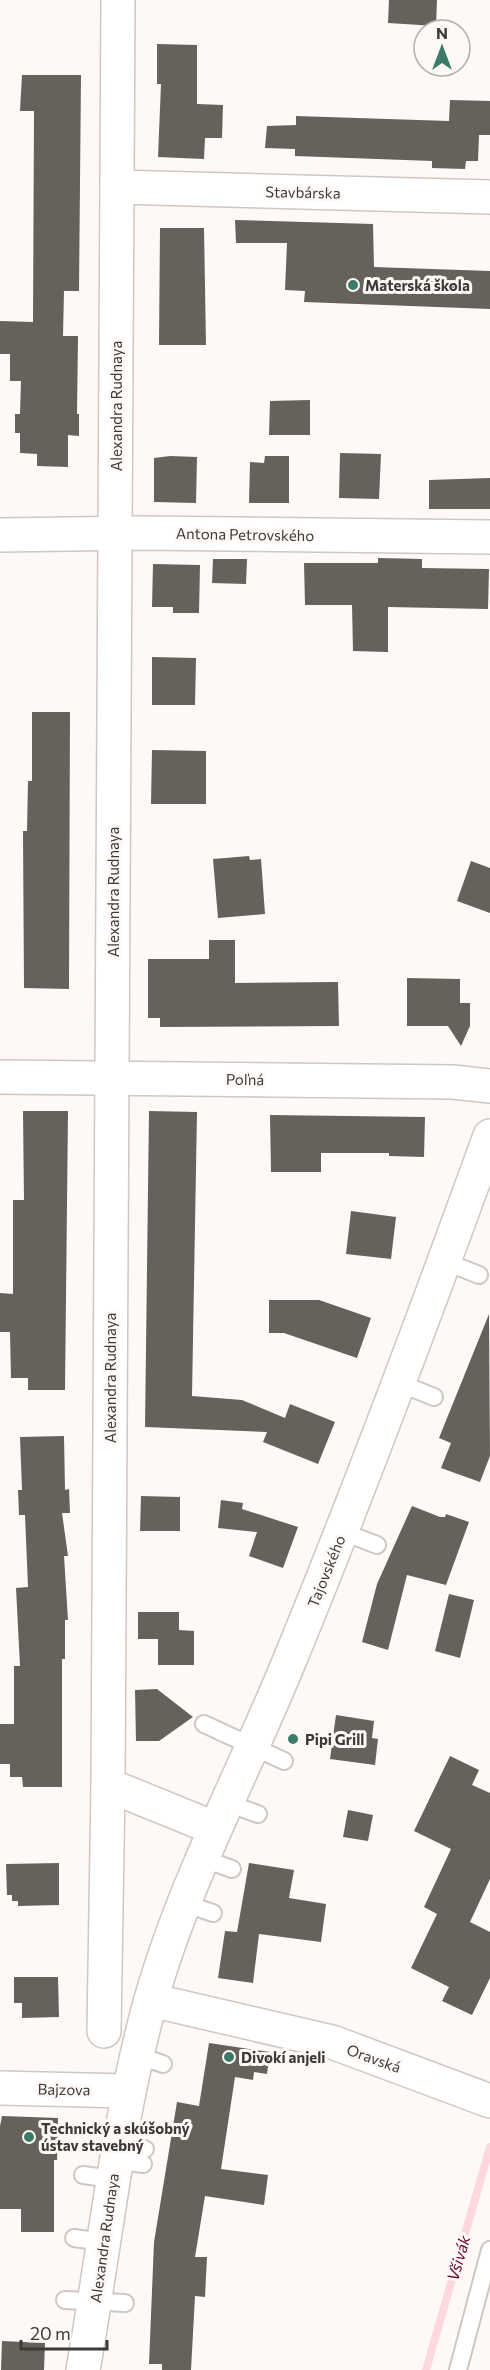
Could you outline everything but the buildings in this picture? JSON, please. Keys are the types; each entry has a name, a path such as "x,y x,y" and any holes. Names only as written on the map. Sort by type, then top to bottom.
{"street":[{"name":"Alexandra Rudnaya","path":"104,2031 108,1785 118,0"},
{"name":"Stavbárska","path":"117,187 490,197"},
{"name":"Antona Petrovského","path":"0,535 115,533 490,537"},
{"name":"Poľná","path":"0,1077 453,1082 490,1086"},
{"name":"Tajovského","path":"151,2000 183,1902 201,1857 252,1745 343,1532 490,1136"},
{"path":"108,1785 220,1815"},
{"name":"Alexandra Rudnaya","path":"83,2370 95,2302 89,2240 119,2162 128,2091 151,2000"},
{"name":"Oravská","path":"151,2000 332,2042 482,2098"},
{"name":"Bajzova","path":"0,2088 128,2091"}],"lane":[{"path":"444,1261 479,1275"},
{"path":"399,1383 434,1397"},
{"path":"343,1532 377,1545"},
{"path":"204,1724 284,1761"},
{"path":"220,1815 258,1814"},
{"path":"201,1857 232,1869"},
{"path":"183,1902 213,1913"},
{"path":"458,2370 490,2250"}],"waterway":[{"name":"Všivák","path":"426,2370 490,2147"}],"place":[{"name":"Materská škola","path":"353,285"},
{"name":"Pipi Grill","path":"293,1739"},
{"name":"Divokí anjeli","path":"229,2057"},
{"name":"Technický a skúšobný ústav stavebný","path":"29,2137"}]}
